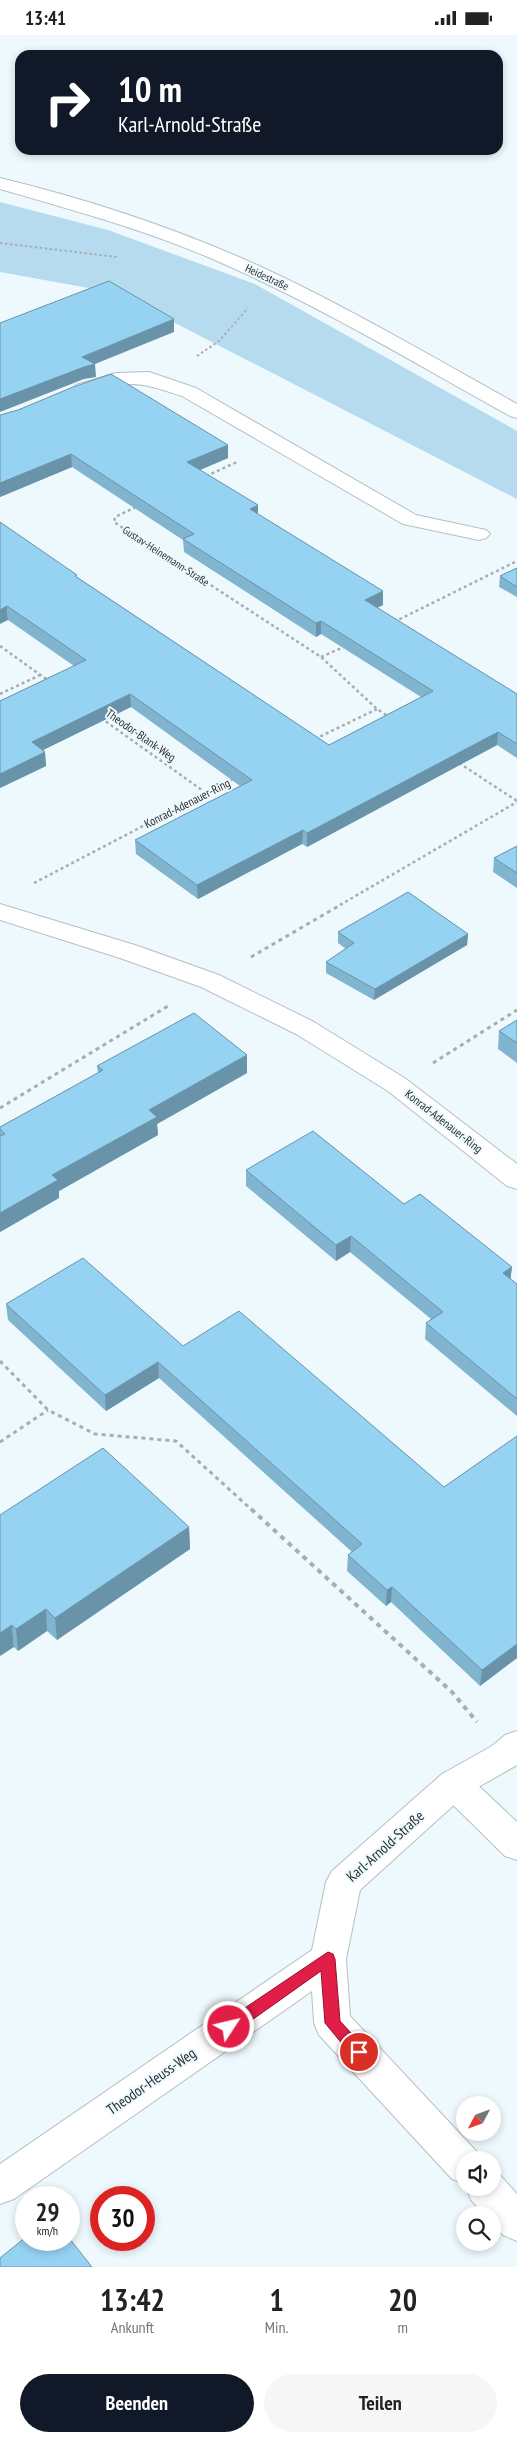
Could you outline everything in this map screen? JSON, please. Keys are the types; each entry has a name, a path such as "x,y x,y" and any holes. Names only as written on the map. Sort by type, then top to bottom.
{"street":[{"name":"Heidestraße","path":"0,183 148,228 249,268 338,313 517,412"},
{"path":"63,396 116,379 149,378 189,391 410,520 479,534"},
{"name":"Konrad-Adenauer-Ring","path":"0,912 129,952 210,981 305,1028 397,1085 517,1179"},
{"name":"Karl-Arnold-Straße","path":"456,2156 332,2023 328,1959 344,1882 454,1784 510,1750"},
{"path":"454,1784 517,1845"},
{"name":"Theodor-Heuss-Weg","path":"0,2186 328,1959"},
{"path":"493,2196 517,2222"}],"path":[{"path":"0,243 118,257"},
{"path":"149,378 208,351 225,336 252,303"},
{"path":"206,476 278,444"},
{"name":"Gustav-Heinemann-Straße","path":"142,505 115,517 114,521 321,657 377,709 393,719"},
{"path":"392,623 517,561"},
{"path":"321,657 348,644"},
{"path":"0,645 56,687"},
{"path":"0,694 40,675"},
{"path":"309,742 377,709"},
{"name":"Theodor-Blank-Weg","path":"96,714 206,793"},
{"path":"0,1108 210,981 517,801 451,757"},
{"name":"Konrad-Adenauer-Ring","path":"26,887 240,776"},
{"path":"397,1085 517,1010"},
{"path":"0,1361 48,1410 95,1434 176,1441 452,1692 510,1750"},
{"path":"0,1442 48,1410"}],"shaded area":[{"path":"0,202 108,230 255,284 517,431 517,499 144,307 94,289 0,272"}],"building":[{"path":"109,281 174,319 82,357 95,364 0,399 0,323"},
{"path":"111,374 228,445 187,462 258,505 250,509 383,591 365,600 517,694 517,744 498,732 307,833 303,830 197,885 135,840 252,780 130,694 32,742 45,752 0,774 0,701 86,660 7,606 0,610 0,522 77,575 75,576 329,745 433,691 321,621 316,623 183,539 194,534 71,454 0,483 0,415 18,410 73,387"},
{"path":"517,568 517,587 500,576"},
{"path":"517,846 517,873 494,858"},
{"path":"408,892 468,934 375,989 326,962 354,943 338,932"},
{"path":"194,1013 247,1055 149,1110 157,1117 52,1175 58,1180 0,1213 0,1136 5,1134 0,1127 103,1070 97,1066"},
{"path":"517,1020 517,1043 499,1031"},
{"path":"313,1131 404,1204 420,1194 512,1267 503,1273 517,1284 517,1399 426,1323 443,1312 351,1236 336,1245 246,1170"},
{"path":"83,1258 183,1346 239,1311 444,1487 517,1436 517,1644 482,1670 392,1587 387,1590 348,1555 362,1544 158,1362 105,1395 6,1304"},
{"path":"103,1448 189,1527 55,1618 46,1609 16,1629 12,1625 0,1633 0,1515"},
{"path":"15,2246 15,2251 79,2251 92,2267 0,2267 0,2258"}],"route":[{"path":"229,2027 328,1959 332,2023 359,2052"}]}
